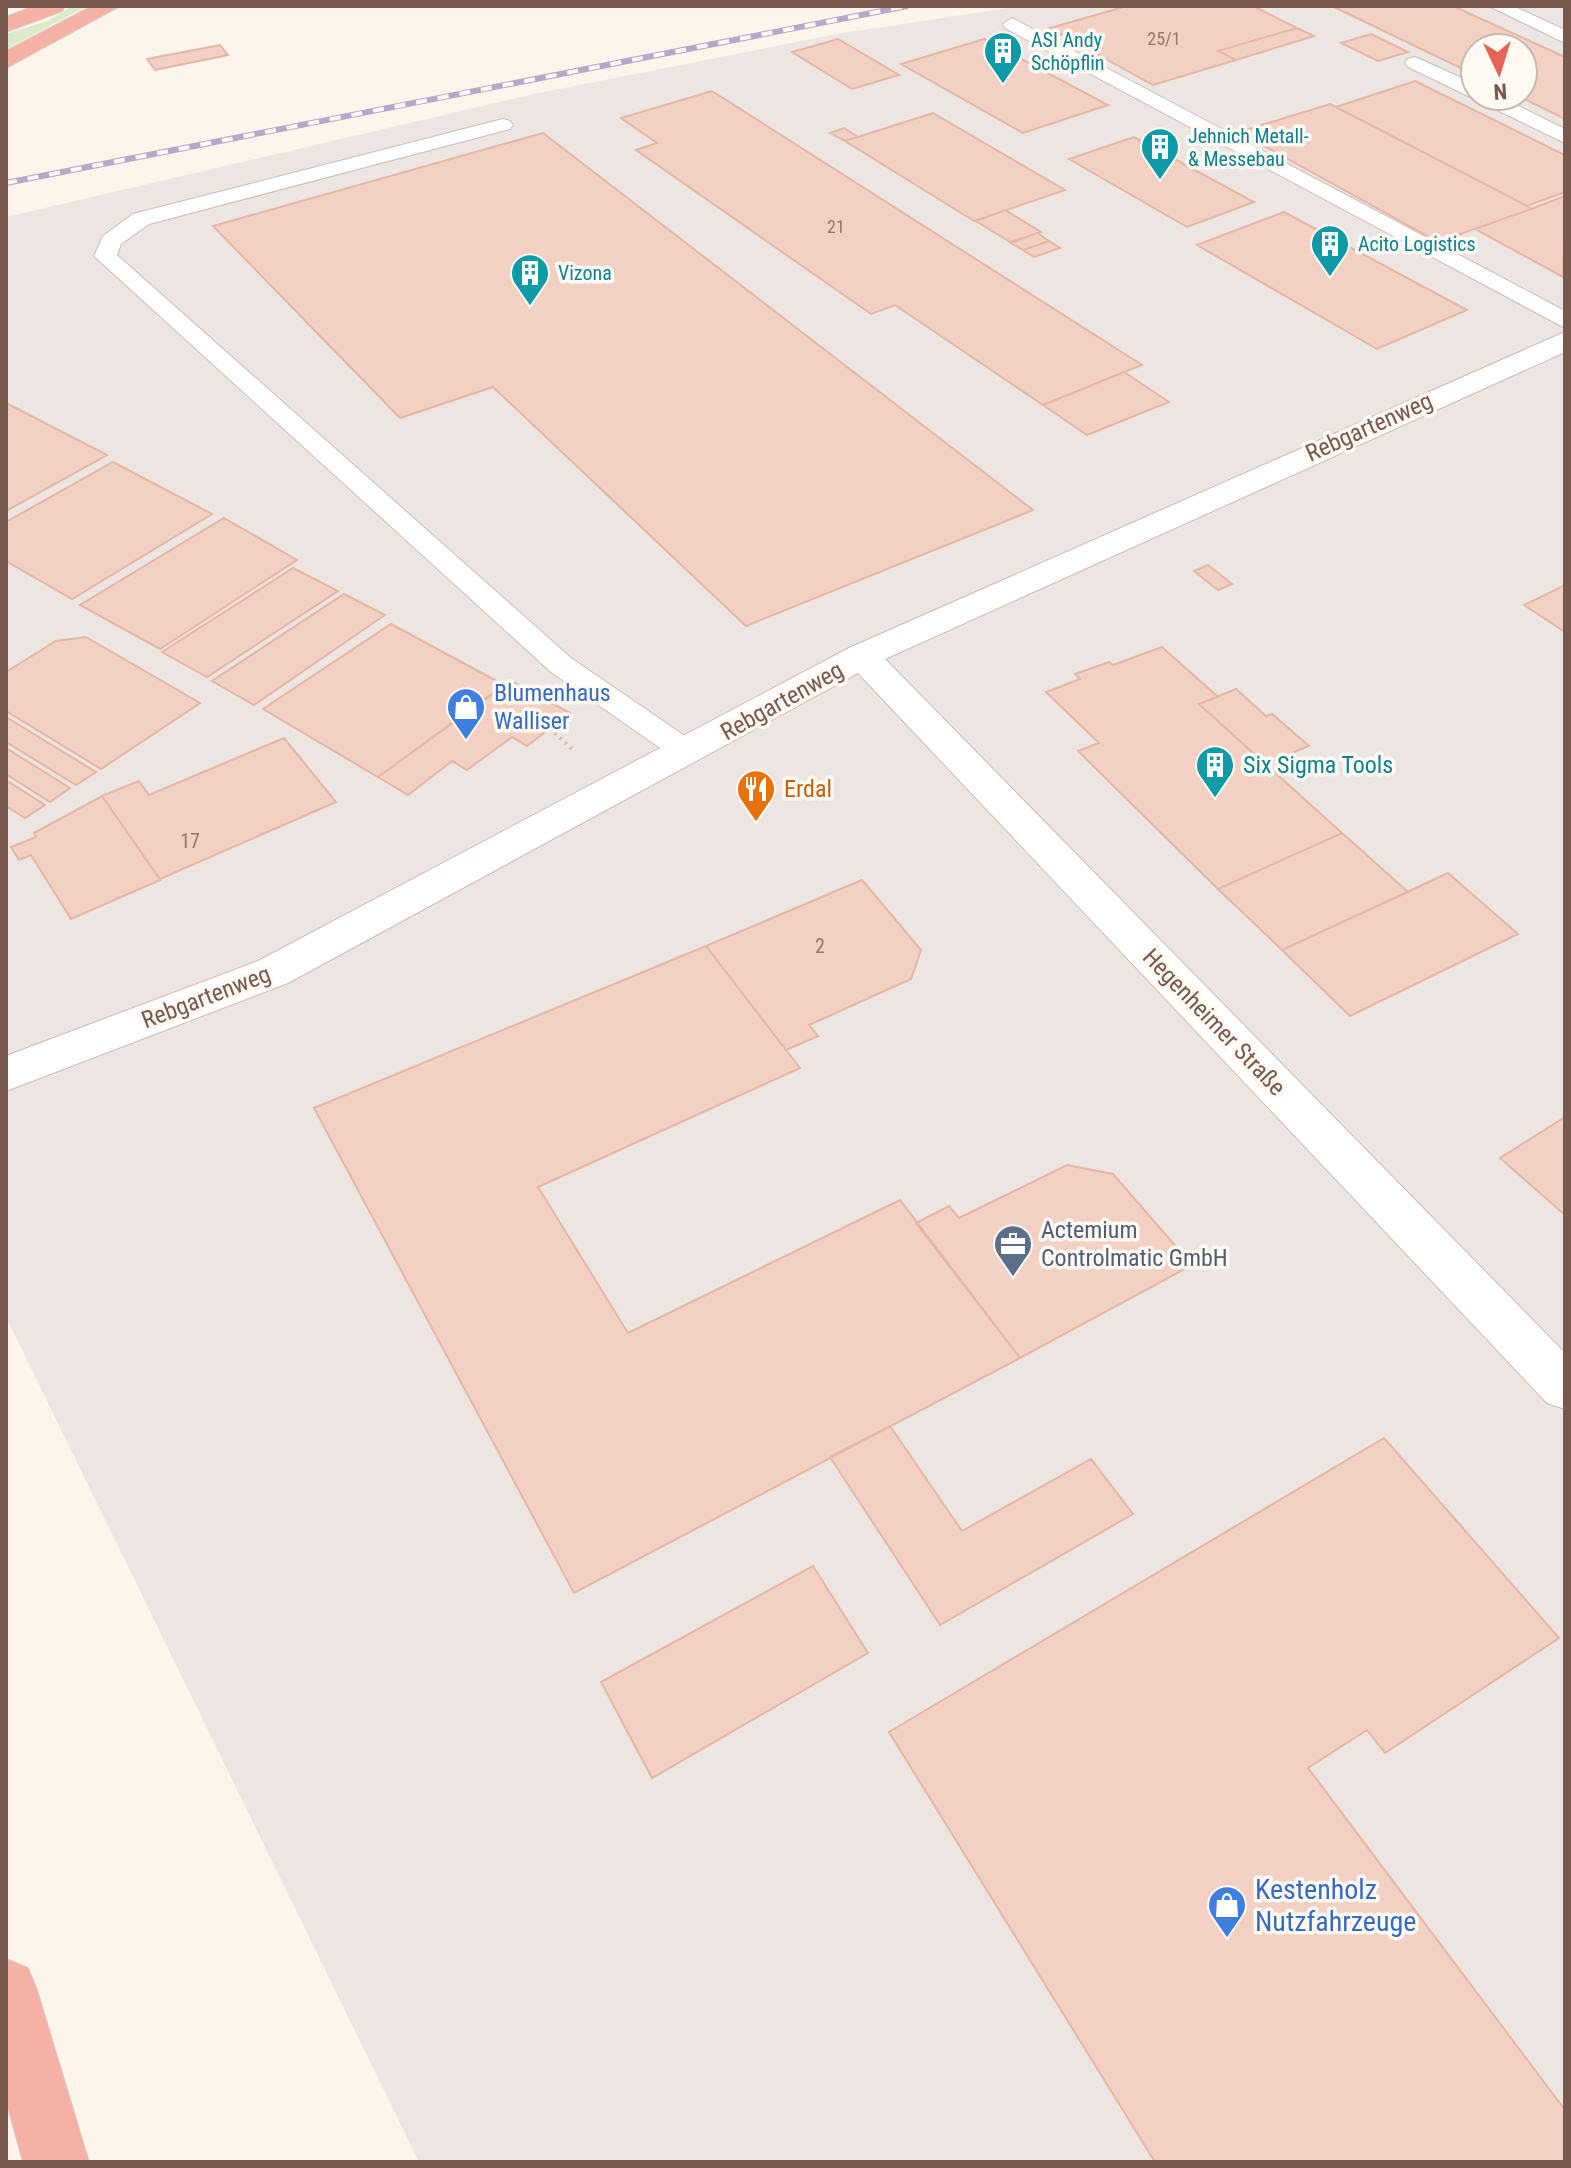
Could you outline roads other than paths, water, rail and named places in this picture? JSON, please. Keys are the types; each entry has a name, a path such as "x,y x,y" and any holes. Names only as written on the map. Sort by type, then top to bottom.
{"highway":[{"path":"6,25 54,6"},
{"path":"6,61 109,6"},
{"path":"6,1990 56,2162"}],"street":[{"name":"Rebgartenweg","path":"17,1070 273,972 862,656 1565,341"},
{"name":"Hegenheimer Straße","path":"862,656 1565,1387"}],"lane":[{"path":"1498,6 1565,37"},
{"path":"1012,24 1565,321"},
{"path":"1415,63 1459,84"},
{"path":"1514,112 1565,137"},
{"path":"503,125 141,219 111,241 105,256 561,665 687,752"}],"railway":[{"path":"6,183 907,6"}],"place":[{"name":"ASI Andy Schöpflin","path":"1003,85"},
{"name":"Jehnich Metall- & Messebau","path":"1160,181"},
{"name":"Acito Logistics","path":"1330,278"},
{"name":"Vizona","path":"530,307"},
{"name":"Blumenhaus Walliser","path":"466,741"},
{"name":"Six Sigma Tools","path":"1215,799"},
{"name":"Erdal","path":"756,823"},
{"name":"Actemium Controlmatic GmbH","path":"1013,1278"},
{"name":"Kestenholz Nutzfahrzeuge","path":"1227,1939"}]}
